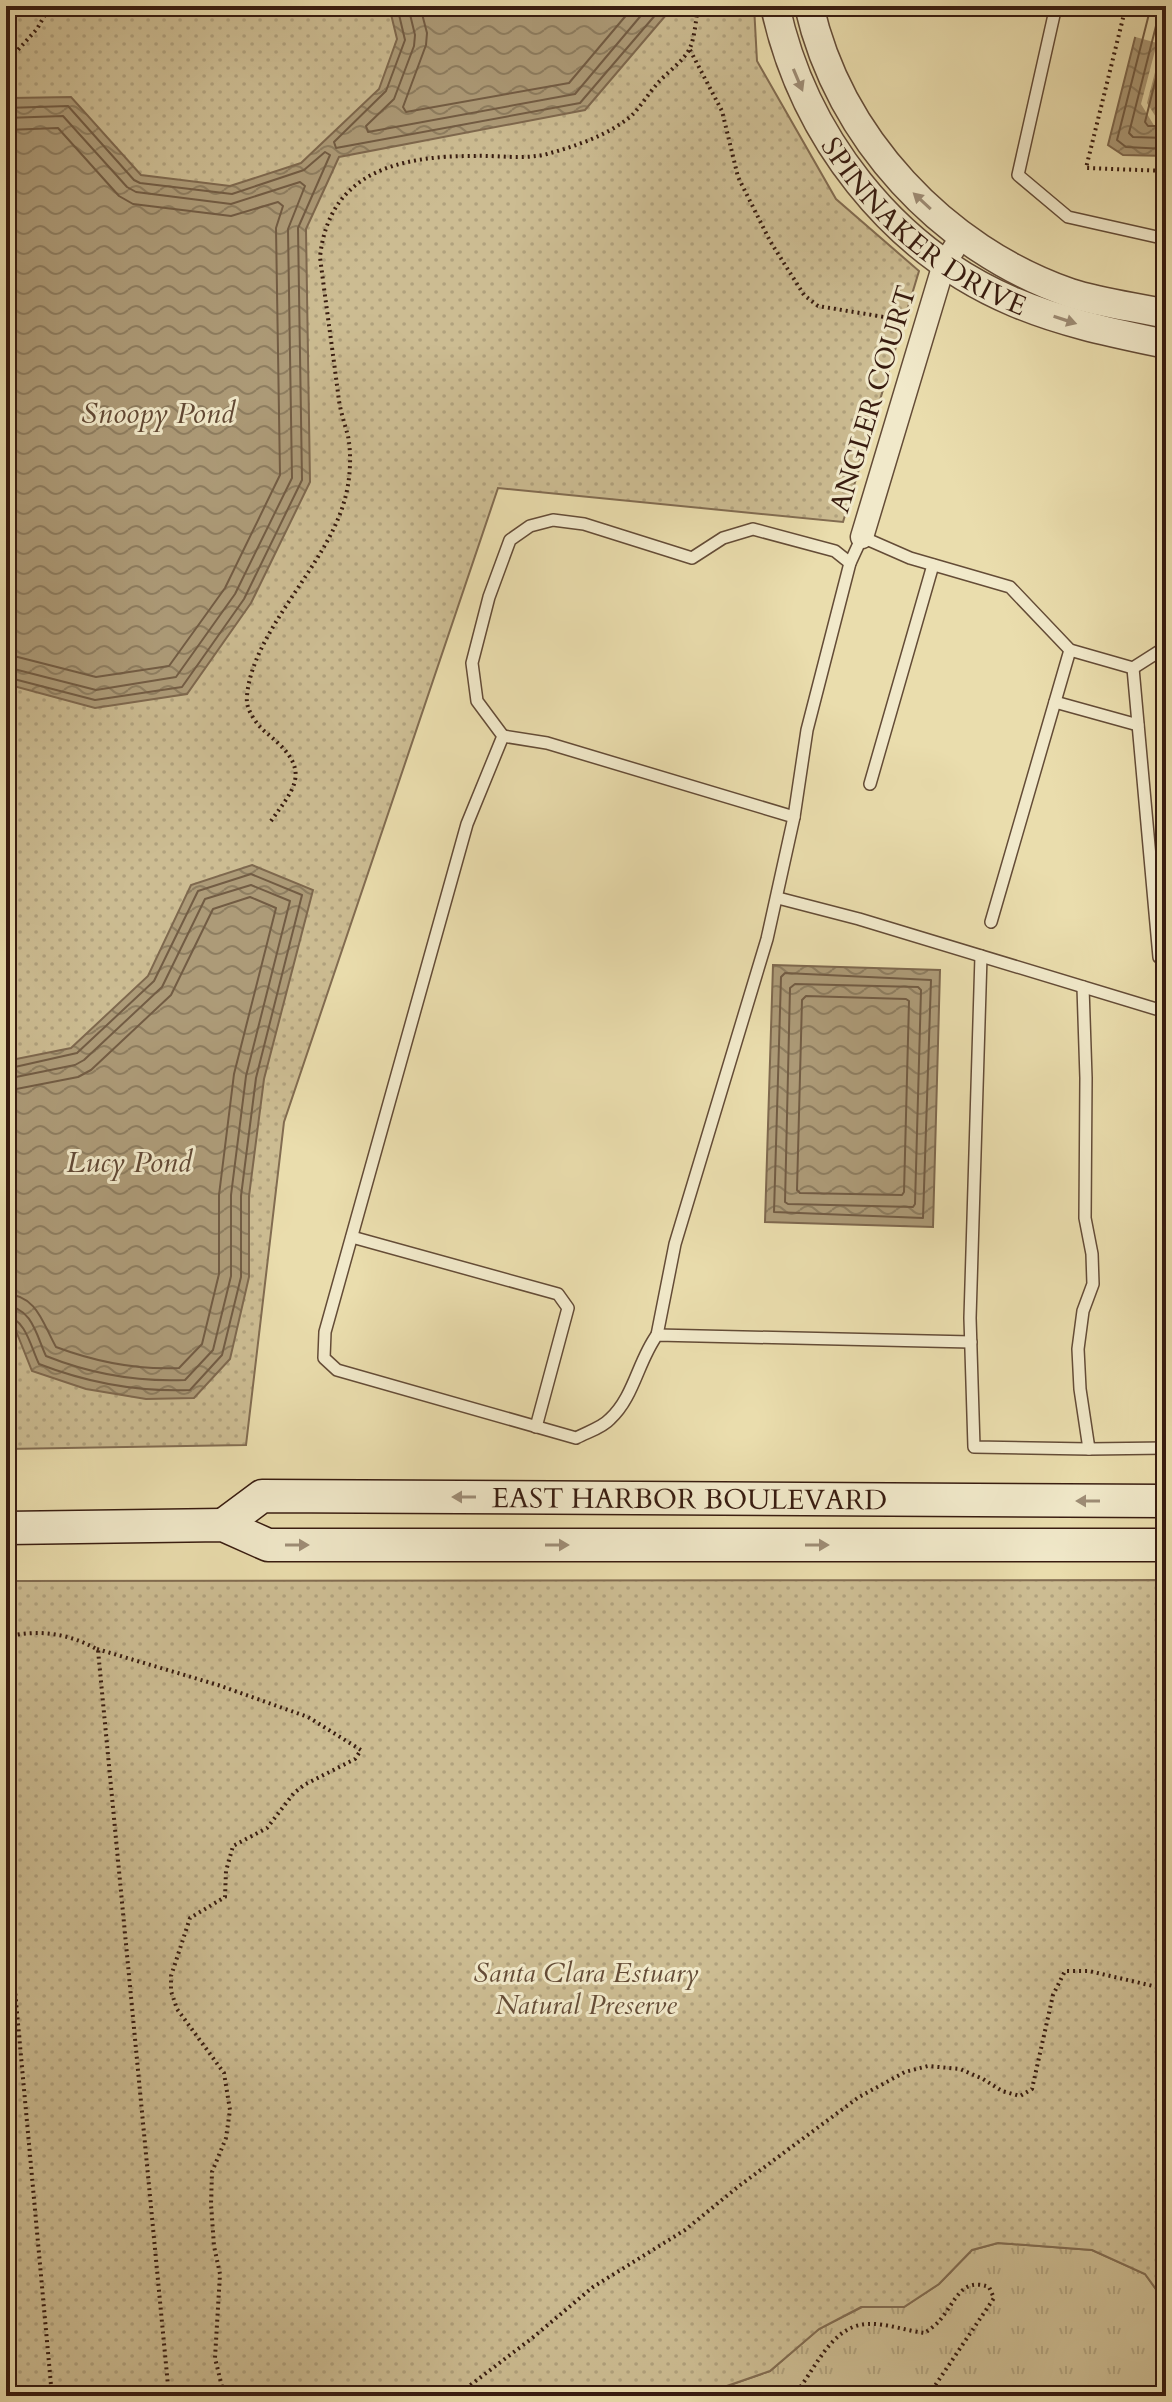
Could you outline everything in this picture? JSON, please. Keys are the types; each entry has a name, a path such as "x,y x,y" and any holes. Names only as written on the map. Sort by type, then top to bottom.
{"main road":[{"name":"EAST HARBOR BOULEVARD","path":"223,1525 262,1496 1166,1501"},
{"name":"EAST HARBOR BOULEVARD","path":"6,1528 223,1525 268,1545 1166,1545"}],"street":[{"name":"SPINNAKER DRIVE","path":"775,6 790,64 804,96 870,199 921,248 977,284 1049,315 1094,329 1166,344"},
{"name":"SPINNAKER DRIVE","path":"809,6 835,79 872,145 919,200 962,236 1025,274 1072,293 1166,314"},
{"name":"ANGLER COURT","path":"862,537 944,264 962,236"}],"lane":[{"path":"1056,6 1018,175 1068,217 1166,239"},
{"path":"794,817 547,743 503,736 477,701 472,663 489,597 510,540 530,526 553,520 584,524 692,558 723,538 753,529 835,551 850,563"},
{"path":"503,736 467,824 325,1332 324,1358 337,1370 576,1438 609,1421 625,1401 647,1348 657,1335 675,1244 778,898 807,730 850,563 862,537 910,558 1010,587 1070,650 1133,668 1166,647"},
{"path":"870,784 933,565"},
{"path":"991,922 1070,650"},
{"path":"1133,668 1159,957 1166,959"},
{"path":"1055,702 1138,725"},
{"path":"778,898 1166,1012"},
{"path":"981,956 971,1342 974,1447 1166,1448"},
{"path":"1083,987 1085,1218 1092,1254 1093,1284 1083,1311 1078,1349 1089,1449"},
{"path":"352,1237 558,1294 568,1308 536,1427"},
{"path":"657,1335 971,1342"}],"path":[{"path":"6,63 37,29 50,6"},
{"path":"271,821 297,776 295,760 263,731 249,711 250,681 263,647 332,532 344,502 350,468 349,440 340,408 320,257 322,237 329,218 338,202 376,170 407,162 473,155 544,155 598,137 632,116 690,50 698,6"},
{"path":"1126,6 1086,168 1166,171"},
{"path":"690,50 722,111 738,177 770,241 804,295 818,306 926,325"},
{"path":"6,1637 30,1633 56,1634 82,1641 97,1649 218,1685 308,1717 361,1750 355,1759 304,1785 267,1828 233,1846 226,1871 225,1897 190,1918 171,1976 171,1991 177,2009 224,2073 230,2110 226,2138 212,2172 211,2204 220,2274 215,2358 222,2396"},
{"path":"97,1649 169,2396"},
{"path":"6,1892 52,2396"},
{"path":"456,2396 593,2287 685,2230 848,2105 905,2072 928,2066 960,2069 1002,2091 1020,2096 1032,2089 1053,1995 1065,1971 1089,1971 1166,1989"},
{"path":"793,2396 822,2354 847,2330 868,2324 925,2333 939,2322 966,2286 978,2283 989,2287 994,2298 928,2396"}],"green space":[{"path":"6,6 754,6 757,61 836,199 919,271 843,522 498,488 284,1122 246,1445 6,1449"},
{"name":"Santa Clara Estuary Natural Preserve","path":"1166,1580 1166,2303 1145,2274 1092,2250 998,2243 972,2250 939,2284 904,2307 861,2307 819,2329 770,2371 727,2386 715,2396 6,2396 6,1581"},
{"path":"998,2243 1092,2250 1145,2274 1166,2303 1166,2396 715,2396 727,2386 770,2371 819,2329 862,2307 904,2307 939,2284 972,2250"}],"water":[{"name":"Snoopy Pond","path":"389,6 667,6 666,15 585,110 339,157 306,229 310,482 251,603 187,694 95,708 6,684 6,103 11,98 71,97 141,175 230,186 301,163 379,89 397,39"},
{"path":"1143,6 1166,6 1166,156 1123,155 1108,145"},
{"name":"Lucy Pond","path":"252,865 313,890 264,1079 249,1196 249,1277 230,1359 194,1398 146,1399 86,1389 32,1371 16,1331 6,1320 6,1061 71,1048 148,976 191,885"},
{"path":"773,965 940,970 933,1227 765,1222"}],"pier":[{"path":"1139,6 1166,6 1166,50 1161,49 1147,103 1161,125 1166,125 1166,133 1158,132 1141,104 1157,43 1132,36"}]}
